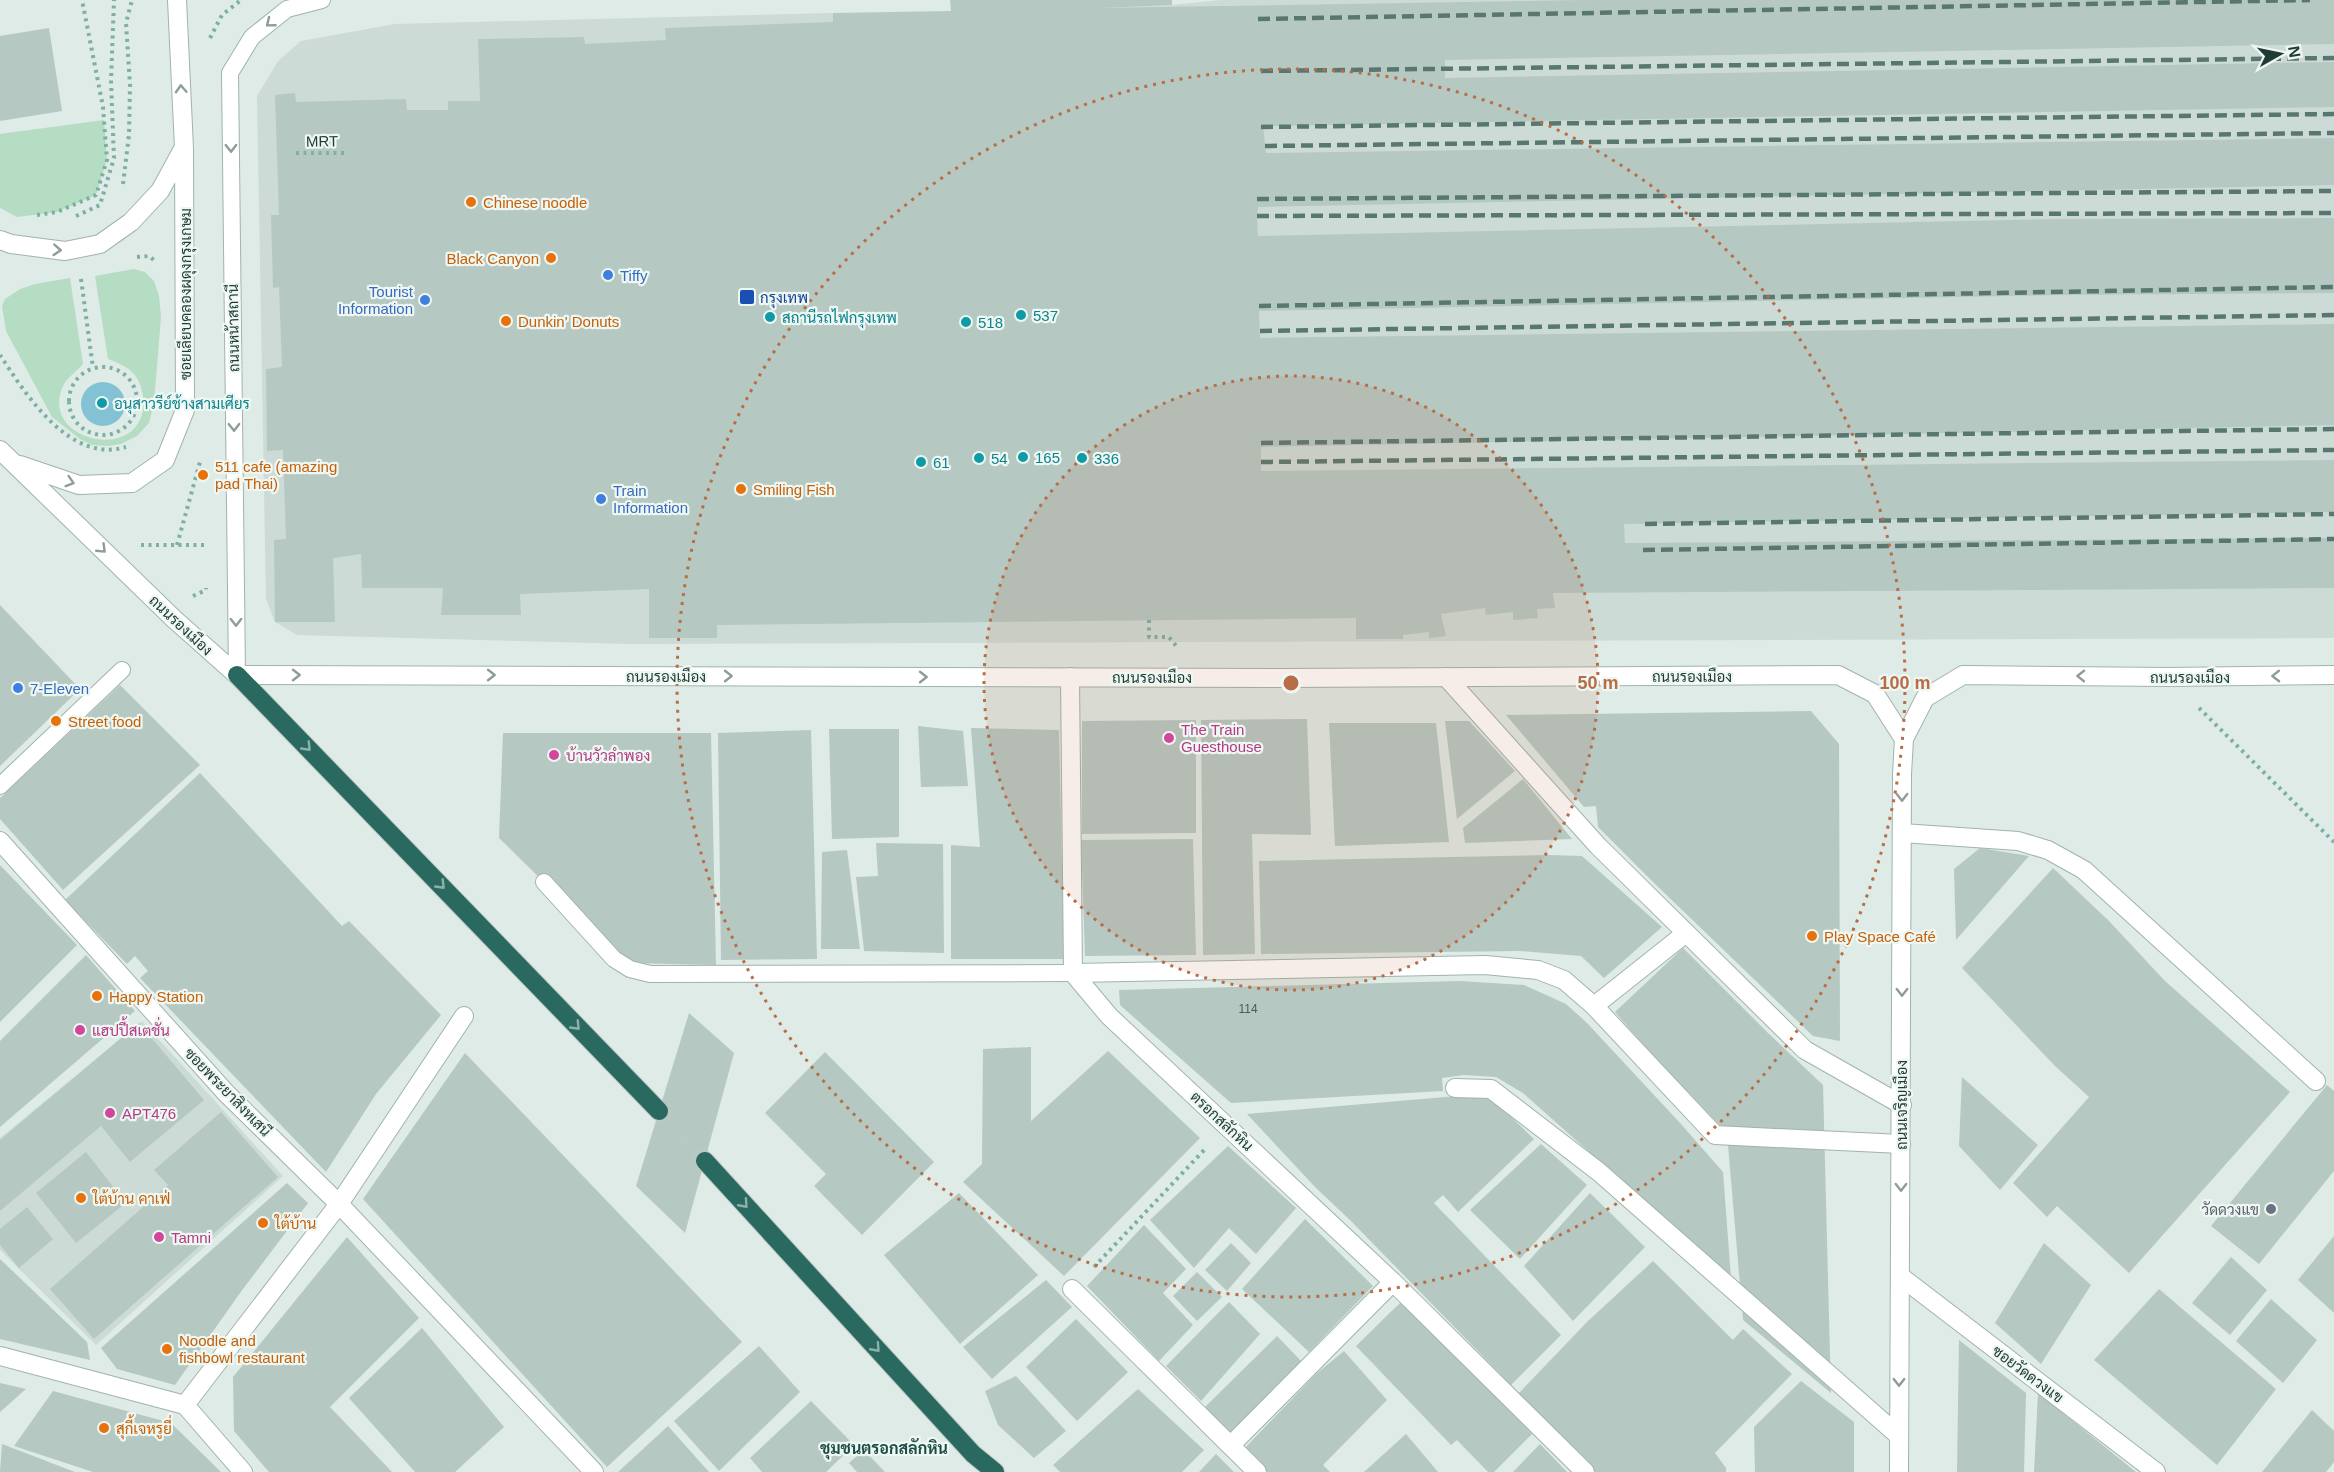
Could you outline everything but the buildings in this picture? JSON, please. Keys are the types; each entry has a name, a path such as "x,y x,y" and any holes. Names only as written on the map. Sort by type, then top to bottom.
{"highway":[{"path":"237,675 659,1112"},
{"path":"705,1161 973,1454 995,1472"}],"street":[{"name":"ซอยเลียบคลองผดุงกรุงเกษม","path":"15,464 79,485 132,483 165,460 185,410 184,148 177,0"},
{"path":"0,240 10,244 65,251 100,244 132,222 160,190 184,148"},
{"name":"ถนนรองเมือง","path":"0,450 174,619 237,675 1070,677 1838,675 1875,694 1904,739"},
{"name":"ถนนรองเมือง","path":"1904,739 1925,698 1963,675 2168,677 2334,675"},
{"path":"1070,677 1073,973 1485,965 1538,970 1564,980 1594,1006 1714,1135 1901,1144"},
{"path":"1446,677 1598,846 1805,1050 1902,1105"},
{"name":"ถนนเจริญเมือง","path":"1899,1472 1904,739"},
{"path":"1902,833 2018,841 2048,850 2084,870 2316,1081"},
{"name":"ซอยพระยาสิงหเสนี","path":"0,842 226,1093 339,1204 594,1472"},
{"path":"1594,1006 1686,933"},
{"name":"ตรอกสลักหิน","path":"1073,973 1109,1016 1393,1282 1586,1472"},
{"path":"185,1405 339,1204 464,1016"},
{"path":"1455,1088 1491,1089 1599,1172 1899,1436"},
{"name":"ซอยวัดดวงแข","path":"1900,1276 2156,1472"},
{"path":"1230,1445 1393,1282"},
{"path":"1072,1289 1257,1472"},
{"path":"0,1356 185,1405 243,1472"}],"lane":[{"name":"ถนนหน้าสถานี","path":"237,675 230,73 252,37 287,9 322,0"},
{"path":"0,786 122,670"},
{"path":"544,882 614,959 630,969 650,974 1073,973"}],"path":[{"path":"27,216 57,212 96,195 106,160 103,107 82,0"},
{"path":"72,217 100,205 114,158 111,81 114,0"},
{"path":"122,185 129,135 130,85 126,23 132,0"},
{"name":"MRT","path":"296,153 348,153"},
{"path":"149,256 162,267"},
{"path":"80,277 93,368"},
{"path":"0,355 16,380 50,423 87,447 111,452 134,445"},
{"path":"93,368 116,369 133,383 138,405 135,416 119,432 96,435 86,431 71,414 70,392 83,373 93,368"},
{"path":"135,545 208,545"},
{"path":"2168,677 2334,842"},
{"path":"1072,1289 1227,1126"}],"shaded area":[{"name":"สถานีรถไฟกรุงเทพ","path":"1221,0 2334,0 2334,638 631,644 297,635 275,622 266,599 257,96 278,61 301,41 395,24 833,13 951,13 1172,5"},
{"path":"142,1021 283,1176 96,1345 0,1250 0,1138"}],"green space":[{"path":"104,120 107,160 96,195 57,212 17,217 0,208 0,134"},
{"path":"134,269 145,272 154,281 159,296 161,317 154,402 149,423 137,436 121,444 92,445 80,439 52,417 6,331 2,306 5,299 20,289 70,278 83,364 64,384 59,404 65,421 78,432 95,439 114,439 130,432 141,418 143,396 136,376 127,368 108,359 95,276"}],"water":[{"path":"103,382 119,388 125,404 119,420 103,426 87,420 81,404 87,388"}],"tunnel":[{"path":"659,1111 705,1161"}],"railway":[{"path":"1258,19 2310,0"},
{"path":"1261,71 2334,58"},
{"path":"1261,127 2334,114"},
{"path":"1265,146 2334,133"},
{"path":"1257,199 2334,191"},
{"path":"1257,216 2334,213"},
{"path":"1259,306 2334,287"},
{"path":"1260,331 2334,315"},
{"path":"1261,443 2334,429"},
{"path":"1261,462 2334,450"},
{"path":"1645,524 2334,514"},
{"path":"1643,550 2334,539"}],"place":[{"name":"Chinese noodle","path":"471,202"},
{"name":"Black Canyon","path":"551,258"},
{"name":"Tiffy","path":"608,275"},
{"name":"กรุงเทพ","path":"747,297"},
{"name":"Tourist Information","path":"425,300"},
{"name":"537","path":"1021,315"},
{"name":"สถานีรถไฟกรุงเทพ","path":"770,317"},
{"name":"Dunkin' Donuts","path":"506,321"},
{"name":"518","path":"966,322"},
{"name":"อนุสาวรีย์ช้างสามเศียร","path":"102,403"},
{"name":"165","path":"1023,457"},
{"name":"54","path":"979,458"},
{"name":"336","path":"1082,458"},
{"name":"61","path":"921,462"},
{"name":"511 cafe (amazing pad Thai)","path":"203,475"},
{"name":"Smiling Fish","path":"741,489"},
{"name":"Train Information","path":"601,499"},
{"name":"7-Eleven","path":"18,688"},
{"name":"Street food","path":"56,721"},
{"name":"The Train Guesthouse","path":"1169,738"},
{"name":"บ้านวัวลำพอง","path":"554,755"},
{"name":"Play Space Café","path":"1812,936"},
{"name":"Happy Station","path":"97,996"},
{"name":"แฮปปี้สเตชั่น","path":"80,1030"},
{"name":"APT476","path":"110,1113"},
{"name":"ใต้บ้าน คาเฟ่","path":"81,1198"},
{"name":"วัดดวงแข","path":"2271,1209"},
{"name":"ใต้บ้าน","path":"263,1223"},
{"name":"Tamni","path":"159,1237"},
{"name":"Noodle and fishbowl restaurant","path":"167,1349"},
{"name":"สุกี้เจหรูยี่","path":"104,1428"}],"district":[{"name":"ชุมชนตรอกสลักหิน","path":"884,1448"}]}
